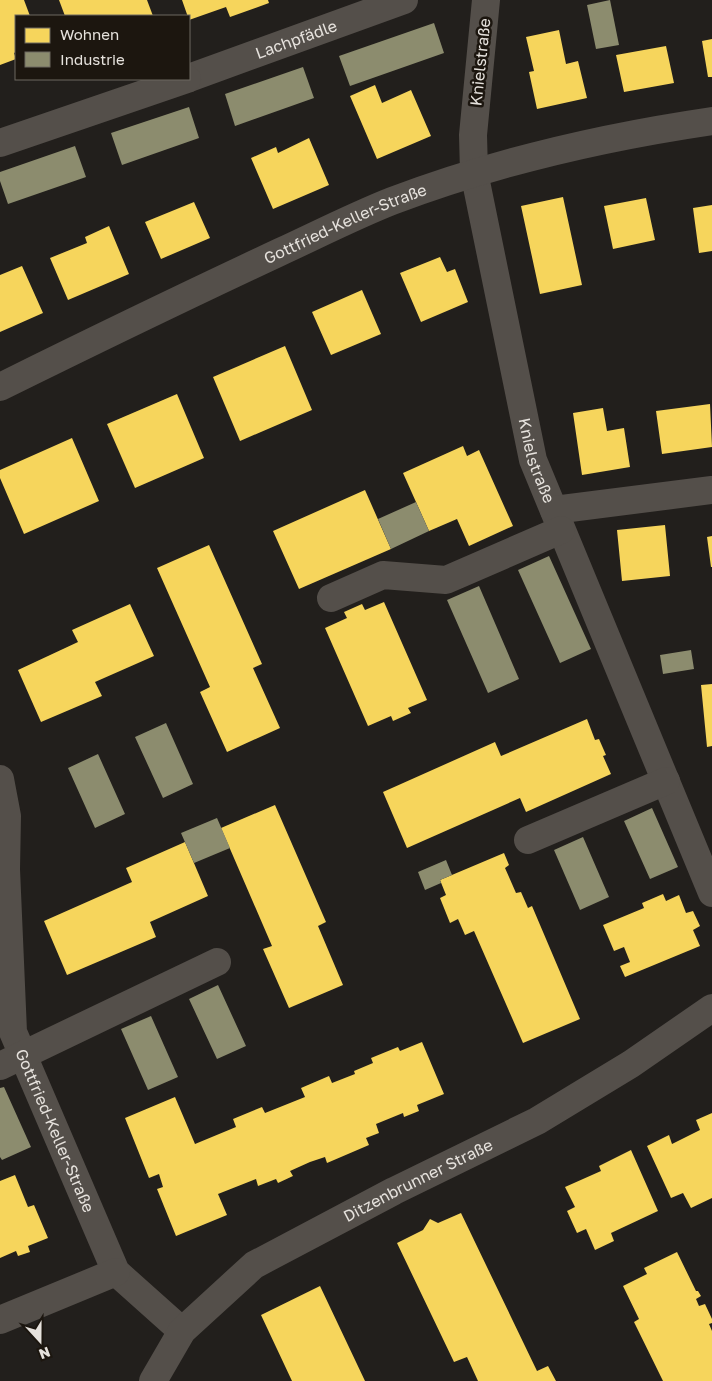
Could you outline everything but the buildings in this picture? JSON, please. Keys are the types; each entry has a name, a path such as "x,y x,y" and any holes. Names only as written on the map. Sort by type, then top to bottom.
{"street":[{"name":"Lachpfädle","path":"190,77 404,0"},
{"name":"Knielstraße","path":"486,0 473,135 474,172 533,460 712,893"},
{"name":"Lachpfädle","path":"0,143 182,80"},
{"name":"Gottfried-Keller-Straße","path":"0,387 178,300 382,206 474,172 537,155 663,128 712,120"},
{"path":"332,598 384,575 446,580 558,520 712,490"},
{"name":"Gottfried-Keller-Straße","path":"0,779 7,816 6,869 13,1032 12,1061 116,1272 182,1331"},
{"path":"528,840 666,781"},
{"path":"12,1061 217,962"},
{"name":"Ditzenbrunner Straße","path":"153,1381 182,1331 254,1264 394,1191 537,1121 631,1064 712,1008"},
{"path":"0,1320 116,1272"}]}
